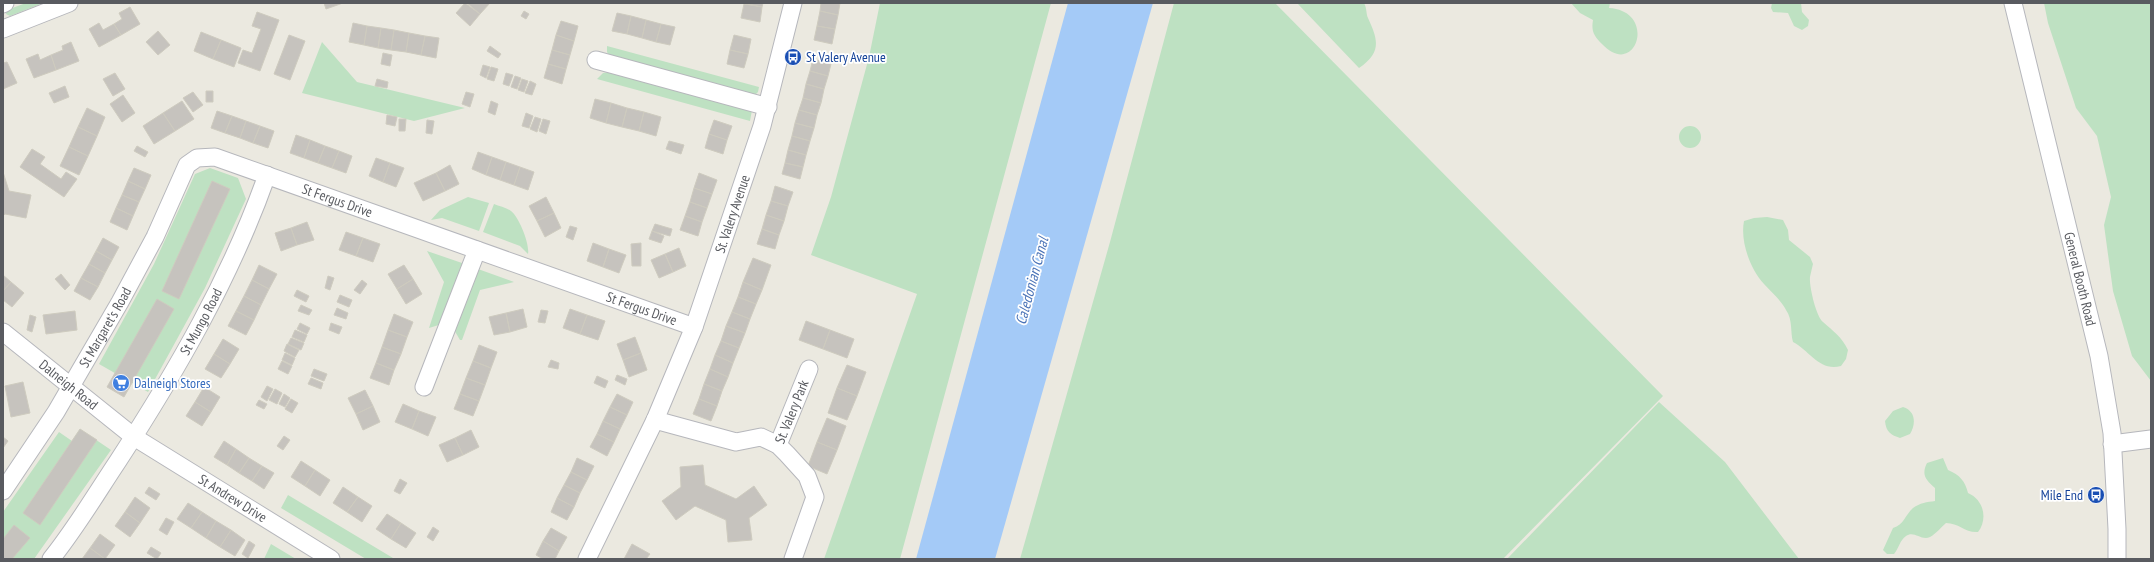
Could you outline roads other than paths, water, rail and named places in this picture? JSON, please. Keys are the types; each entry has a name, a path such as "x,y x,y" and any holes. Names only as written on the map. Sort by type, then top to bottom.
{"street":[{"path":"3,29 69,3"},
{"name":"St. Valery Avenue","path":"587,559 655,420 694,327 724,245 768,107 792,3"},
{"name":"General Booth Road","path":"2013,3 2099,356 2112,444 2118,529 2117,559"},
{"path":"596,60 768,107"},
{"name":"St Fergus Drive","path":"196,158 215,157 694,327"},
{"name":"St Margaret's Road","path":"3,491 71,387 146,254 180,176 187,165 196,158"},
{"name":"St Mungo Road","path":"51,559 134,437 204,317 233,258 267,175"},
{"path":"424,387 477,250"},
{"name":"Dalneigh Road","path":"3,332 134,437"},
{"name":"St. Valery Park","path":"793,559 815,497 807,476 778,445 809,370"},
{"path":"655,420 736,442 761,438 778,445"},
{"name":"St Andrew Drive","path":"134,437 331,559"},
{"path":"2112,444 2151,439"}],"water":[{"name":"Caledonian Canal","path":"1068,3 1153,3 995,559 916,559"}],"place":[{"name":"St Valery Avenue","path":"793,57"},
{"name":"Dalneigh Stores","path":"121,383"},
{"name":"Mile End","path":"2096,495"}]}
